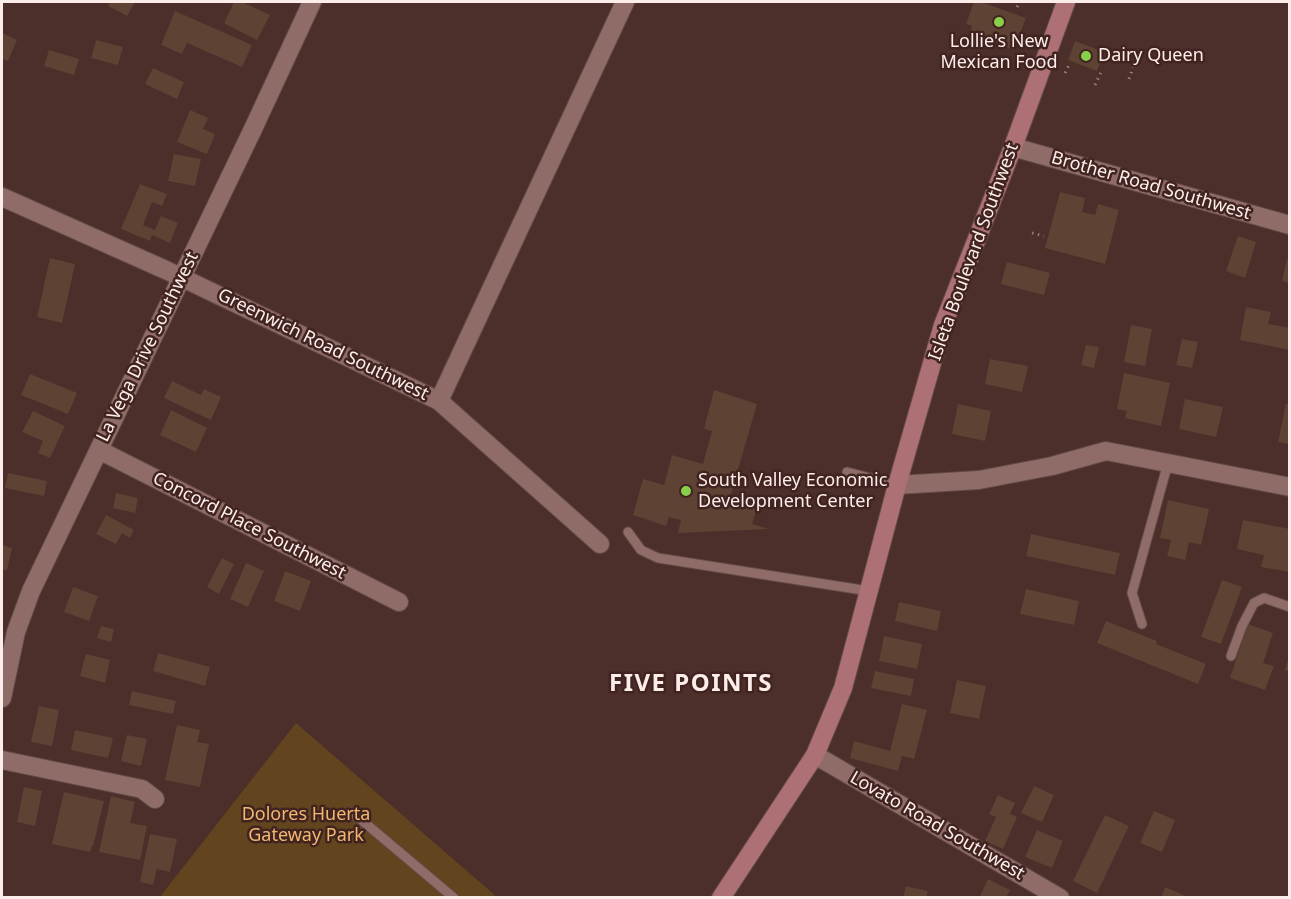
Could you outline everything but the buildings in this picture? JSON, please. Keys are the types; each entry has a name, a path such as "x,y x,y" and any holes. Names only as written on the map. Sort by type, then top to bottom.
{"main road":[{"name":"Isleta Boulevard Southwest","path":"721,897 815,755 843,688 897,485 943,325 1013,147 1066,2"}],"street":[{"name":"La Vega Drive Southwest","path":"2,698 16,632 31,591 312,2"},
{"name":"Greenwich Road Southwest","path":"2,197 182,278 439,401 624,2"},
{"name":"Brother Road Southwest","path":"1013,147 1290,225"},
{"path":"439,401 600,544"},
{"name":"Concord Place Southwest","path":"99,450 399,602"},
{"path":"897,485 979,480 1052,466 1106,451 1290,488"},
{"name":"Lovato Road Southwest","path":"815,755 1060,897"},
{"path":"2,760 142,789 155,799"}],"lane":[{"path":"1142,624 1132,593 1168,463"},
{"path":"847,472 897,485"},
{"path":"628,532 642,550 658,558 869,591"},
{"path":"1231,656 1242,626 1254,603 1264,598 1290,607"},
{"path":"352,812 454,897"}],"path":[{"path":"1017,7 1020,2"},
{"path":"1065,73 1070,63"},
{"path":"1129,79 1133,67"},
{"path":"1095,85 1101,70"},
{"path":"1032,233 1044,236"}],"green space":[{"name":"Dolores Huerta Gateway Park","path":"296,723 497,897 159,898"}],"place":[{"name":"Lollie's New Mexican Food","path":"999,22"},
{"name":"Dairy Queen","path":"1086,56"},
{"name":"South Valley Economic Development Center","path":"686,491"}],"district":[{"name":"FIVE POINTS","path":"691,684"}]}
